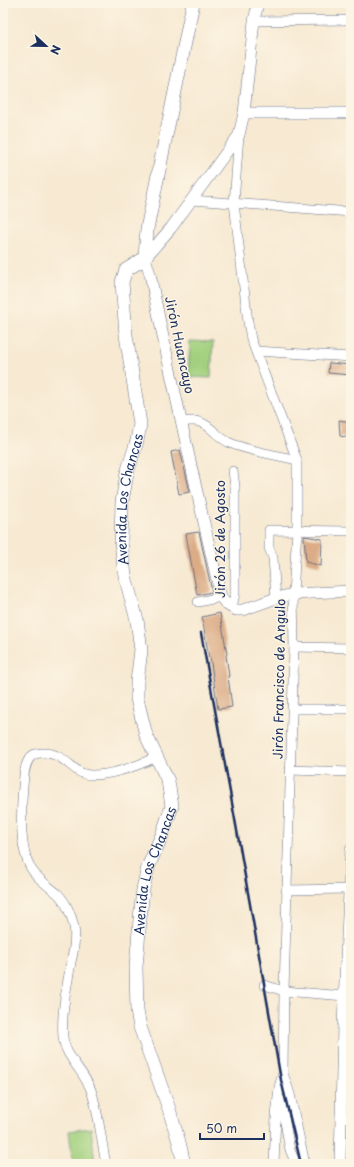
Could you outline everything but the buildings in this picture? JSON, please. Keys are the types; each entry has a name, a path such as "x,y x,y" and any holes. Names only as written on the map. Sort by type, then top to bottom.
{"highway":[{"path":"145,258 147,229 193,3"},
{"name":"Avenida Los Chancas","path":"145,258 126,270 122,282 126,335 140,424 137,441 127,472 122,502 121,542 125,576 137,620 141,650 137,682 137,699 146,735 168,781 172,806 164,830 148,867 143,889 136,966 137,1011 140,1027 168,1106 184,1164"}],"main road":[{"path":"145,258 172,228 239,135 244,113 254,21 258,3"},
{"path":"244,113 351,113"},
{"name":"Jirón Huancayo","path":"145,258 150,274 221,597"},
{"path":"221,597 226,604 236,610 244,610 276,598 293,594 351,591"},
{"path":"340,1164 346,1117 346,996 351,850"}],"street":[{"path":"186,3 190,20"},
{"path":"254,21 351,20"},
{"name":"Jirón Francisco de Angulo","path":"239,135 234,203 251,339 297,460 297,530 293,594 294,647 286,890 283,1073 279,1087 276,1116 274,1164"},
{"path":"192,200 351,212"},
{"path":"256,351 351,357"},
{"path":"183,422 192,420 203,423 229,442 254,450 297,460"},
{"name":"Jirón 26 de Agosto","path":"232,607 235,594 235,487 233,471"},
{"path":"276,598 273,558 269,548 268,530 351,531"},
{"path":"198,602 221,597"},
{"path":"294,647 351,648"},
{"path":"292,709 351,709"},
{"path":"106,1164 91,1090 84,1074 67,1052 63,1040 62,1025 64,1000 74,948 74,925 70,913 60,896 35,874 24,846 22,826 24,774 27,762 32,756 40,753 54,754 63,758 81,773 91,776 134,767 156,757"},
{"path":"290,770 351,772"},
{"path":"286,890 350,889"},
{"path":"264,985 284,991 346,996"},
{"path":"283,1073 290,1094 305,1164"},
{"path":"279,1087 290,1150 296,1164"}],"green space":[{"path":"190,341 213,342 211,378 188,377"},
{"path":"91,1128 95,1164 73,1164 69,1131"}],"railway":[{"path":"201,633 281,1080 301,1164"}]}
